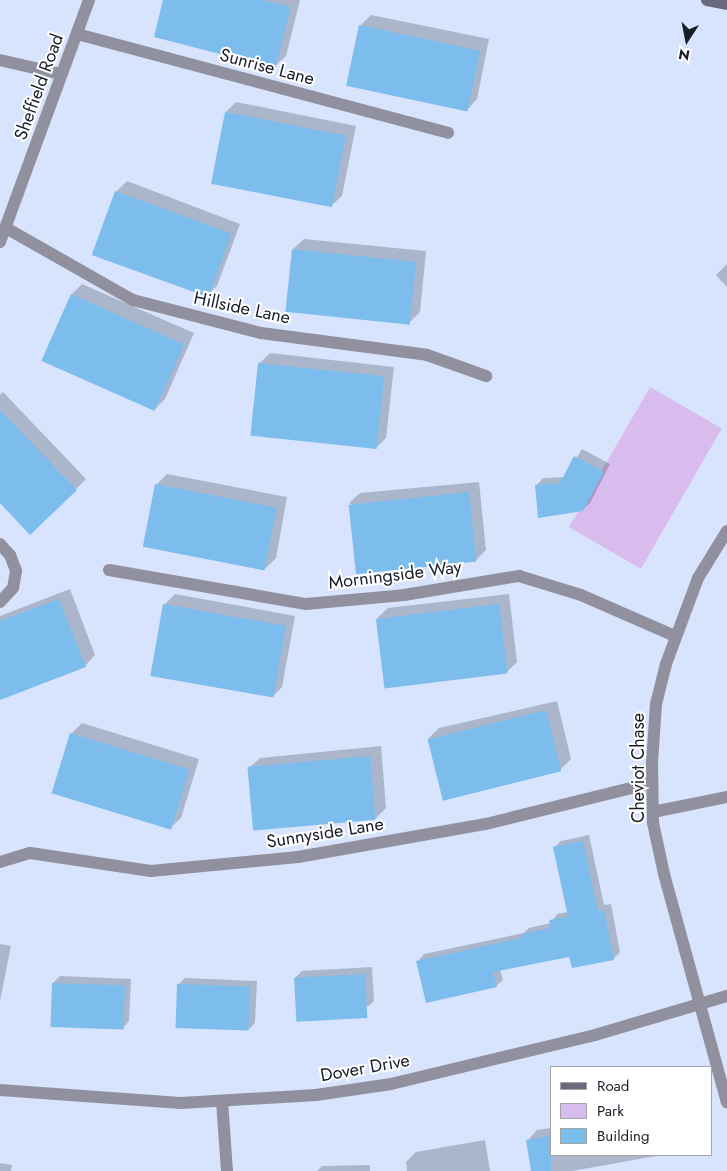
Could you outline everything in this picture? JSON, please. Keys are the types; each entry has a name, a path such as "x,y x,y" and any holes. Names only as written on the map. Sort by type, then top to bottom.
{"main road":[{"path":"707,0 727,4"}],"street":[{"name":"Sheffield Road","path":"0,242 89,0"},
{"name":"Sunrise Lane","path":"76,34 448,133"},
{"path":"0,60 62,74"},
{"name":"Hillside Lane","path":"6,228 133,300 261,333 428,355 486,376"},
{"name":"Cheviot Chase","path":"727,531 698,578 675,636 656,704 652,782 653,812 664,874 727,1102"},
{"path":"0,544 10,555 16,571 13,588 0,602"},
{"name":"Morningside Way","path":"109,570 306,604 404,594 519,576 582,595 675,636"},
{"name":"Sunnyside Lane","path":"0,862 30,853 151,871 298,856 486,824 652,782"},
{"path":"653,812 727,797"},
{"name":"Dover Drive","path":"0,1090 180,1103 316,1094 390,1084 595,1035 727,996"},
{"path":"222,1101 227,1171"}],"green space":[{"path":"650,387 722,428 641,569 569,527"}],"building":[{"path":"163,0 263,0 291,7 275,68 154,37"},
{"path":"359,25 480,51 467,111 346,86"},
{"path":"225,112 346,135 332,207 211,184"},
{"path":"115,191 232,233 208,297 92,255"},
{"path":"292,249 416,262 410,325 285,312"},
{"path":"71,294 184,344 155,411 41,361"},
{"path":"258,363 384,376 377,449 250,436"},
{"path":"0,410 77,490 30,535 0,503"},
{"path":"574,456 604,472 583,511 538,518 535,485 560,483"},
{"path":"155,484 277,508 265,570 143,547"},
{"path":"469,492 476,562 356,574 349,505"},
{"path":"59,599 86,667 0,700 0,621"},
{"path":"163,604 286,626 273,698 150,676"},
{"path":"499,604 508,673 384,689 376,619"},
{"path":"546,710 561,771 443,801 428,740"},
{"path":"70,733 190,770 171,830 52,793"},
{"path":"370,756 376,820 253,830 247,767"},
{"path":"583,841 598,911 604,910 614,960 572,968 569,957 493,972 497,987 426,1003 416,961 522,938 521,934 551,928 549,920 568,917 553,847"},
{"path":"365,974 367,1018 296,1022 294,978"},
{"path":"52,983 125,986 123,1030 50,1027"},
{"path":"177,984 250,987 248,1031 175,1028"},
{"path":"550,1136 551,1171 531,1171 526,1140"}]}
